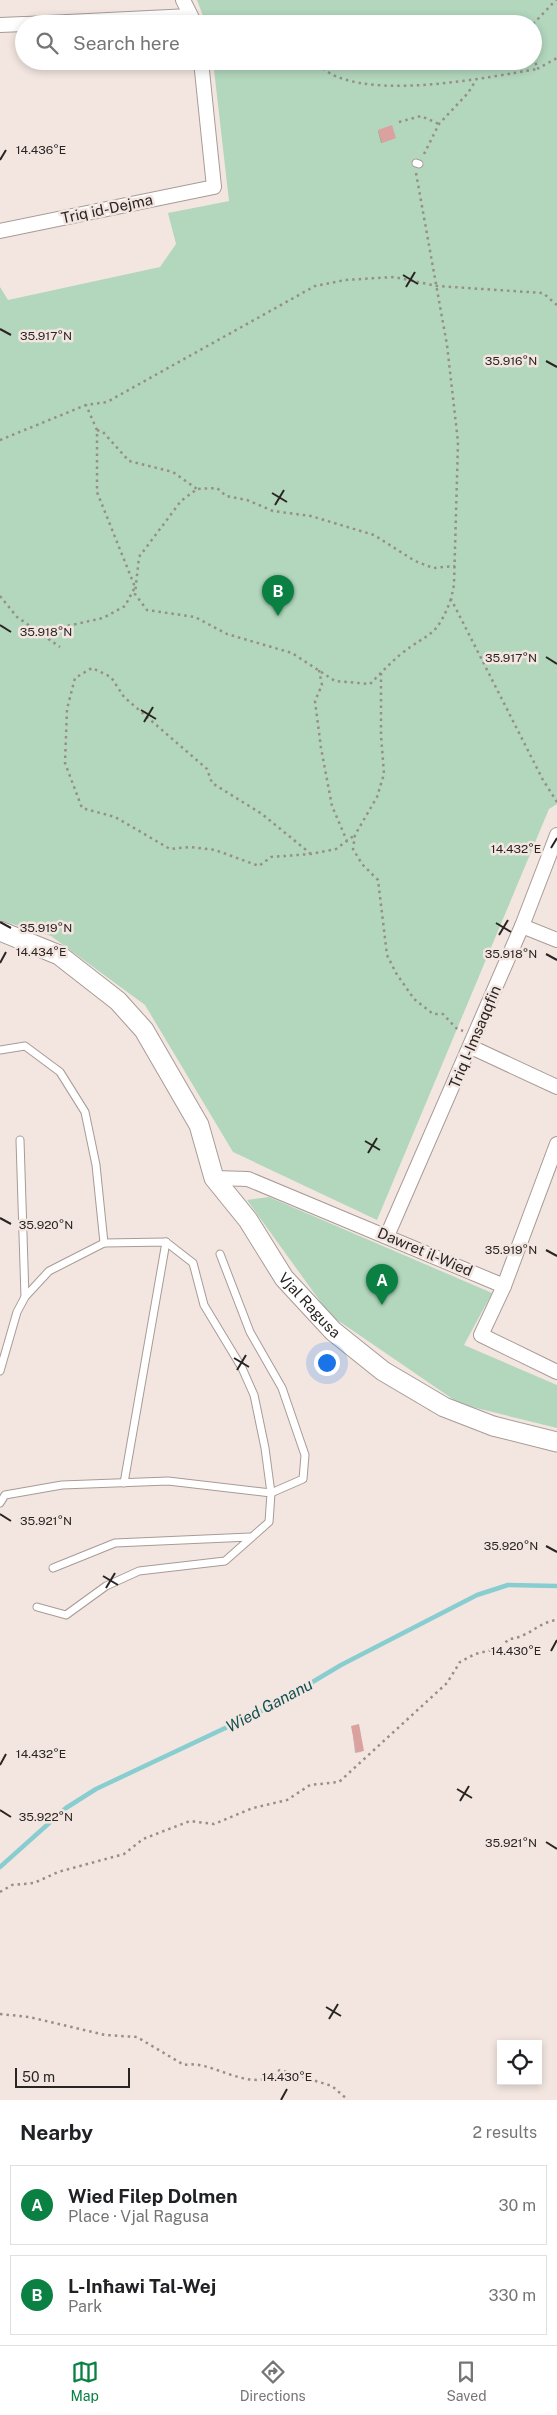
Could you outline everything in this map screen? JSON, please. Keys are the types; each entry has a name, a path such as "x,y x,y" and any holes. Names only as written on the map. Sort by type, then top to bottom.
{"main road":[{"name":"Vjal Ragusa","path":"0,931 59,955 118,1000 144,1030 199,1125 214,1178 248,1220 284,1278 309,1307 357,1352 383,1371 444,1407 493,1426 557,1442"}],"street":[{"path":"183,0 190,15"},
{"path":"0,25 15,24"},
{"name":"Triq id-Dejma","path":"0,231 214,187 202,70"},
{"name":"Triq l-Imsaqqfin","path":"387,1236 522,926 557,835"},
{"path":"522,926 557,940"},
{"path":"473,1041 557,1087"},
{"path":"557,1144 504,1286 481,1335 557,1372"},
{"name":"Dawret il-Wied","path":"214,1178 248,1179 504,1286"}],"lane":[{"path":"0,1050 25,1046 60,1072 86,1112 96,1165 104,1243"},
{"path":"20,1140 25,1297"},
{"path":"124,1483 166,1242"},
{"path":"0,1370 18,1312 25,1297 49,1271 104,1243 166,1242 193,1262 204,1305 242,1368 254,1395 265,1448 271,1493 268,1522 226,1561 139,1571 106,1586 66,1615 37,1607"},
{"path":"0,1503 5,1494 62,1485 168,1481 271,1493 303,1479 305,1455 282,1388 250,1332 220,1254"},
{"path":"53,1568 115,1542 250,1537"}],"path":[{"path":"542,15 556,0"},
{"path":"542,67 557,58"},
{"path":"327,70 338,77 373,86 476,80 532,70"},
{"path":"455,566 434,568 415,561 374,535 311,516 273,511 247,500 226,496 217,488 197,489 181,501 139,557 135,594 147,610 195,617 227,634 292,653 334,680 370,684 401,654 432,634 443,621 451,599 455,566 458,442 447,345 416,170 417,164 439,124 468,94 476,80"},
{"path":"399,122 421,116 439,124"},
{"path":"0,440 86,405 107,402 315,286 345,280 394,277 437,286 543,293 557,305"},
{"path":"44,635 56,634 67,626 103,618 125,606 134,587 97,492 97,430 86,405"},
{"path":"97,430 103,432 129,462 173,472 197,489"},
{"path":"0,596 16,616 60,647"},
{"path":"451,599 543,780 557,802"},
{"path":"311,854 262,814 212,783 207,769 124,697 111,677 92,668 75,678 67,709 65,763 82,808 115,817 170,849 190,847 215,850 259,866 271,857 311,854 336,849 355,835"},
{"path":"319,670 322,685 315,701 321,748 332,806 347,841"},
{"path":"381,673 381,735 384,774 377,797 355,835 353,849 362,864 378,880 387,955 396,973 420,1004 433,1014 443,1014 456,1028 473,1041"},
{"path":"0,1892 12,1885 34,1883 58,1872 124,1854 143,1839 190,1821 214,1824 253,1808 287,1800 310,1785 339,1782 446,1682 460,1662 475,1654 500,1648 509,1639 522,1638 548,1621 557,1620"},
{"path":"0,2014 29,2017 105,2035 137,2036 184,2065 193,2063 232,2077 267,2079 280,2070 332,2086 348,2100"}],"green space":[{"path":"197,0 557,0 557,804 549,809 377,1220 233,1152 145,1005 51,936 0,920 0,287 8,300 160,267 176,244 168,213 229,201 214,70 542,70 542,15 203,15"},
{"path":"269,1197 492,1293 464,1345 557,1385 557,1428 460,1404 330,1315 247,1200"}],"building":[{"path":"392,125 396,138 382,143 378,130"},
{"path":"359,1724 364,1751 356,1752 351,1726"}],"waterway":[{"name":"Wied Gananu","path":"0,1867 66,1808 96,1789 274,1705 341,1665 477,1595 508,1585 557,1586"}],"place":[{"name":"L-Inħawi Tal-Wej","path":"278,616"},
{"name":"Wied Filep Dolmen","path":"382,1305"}]}
